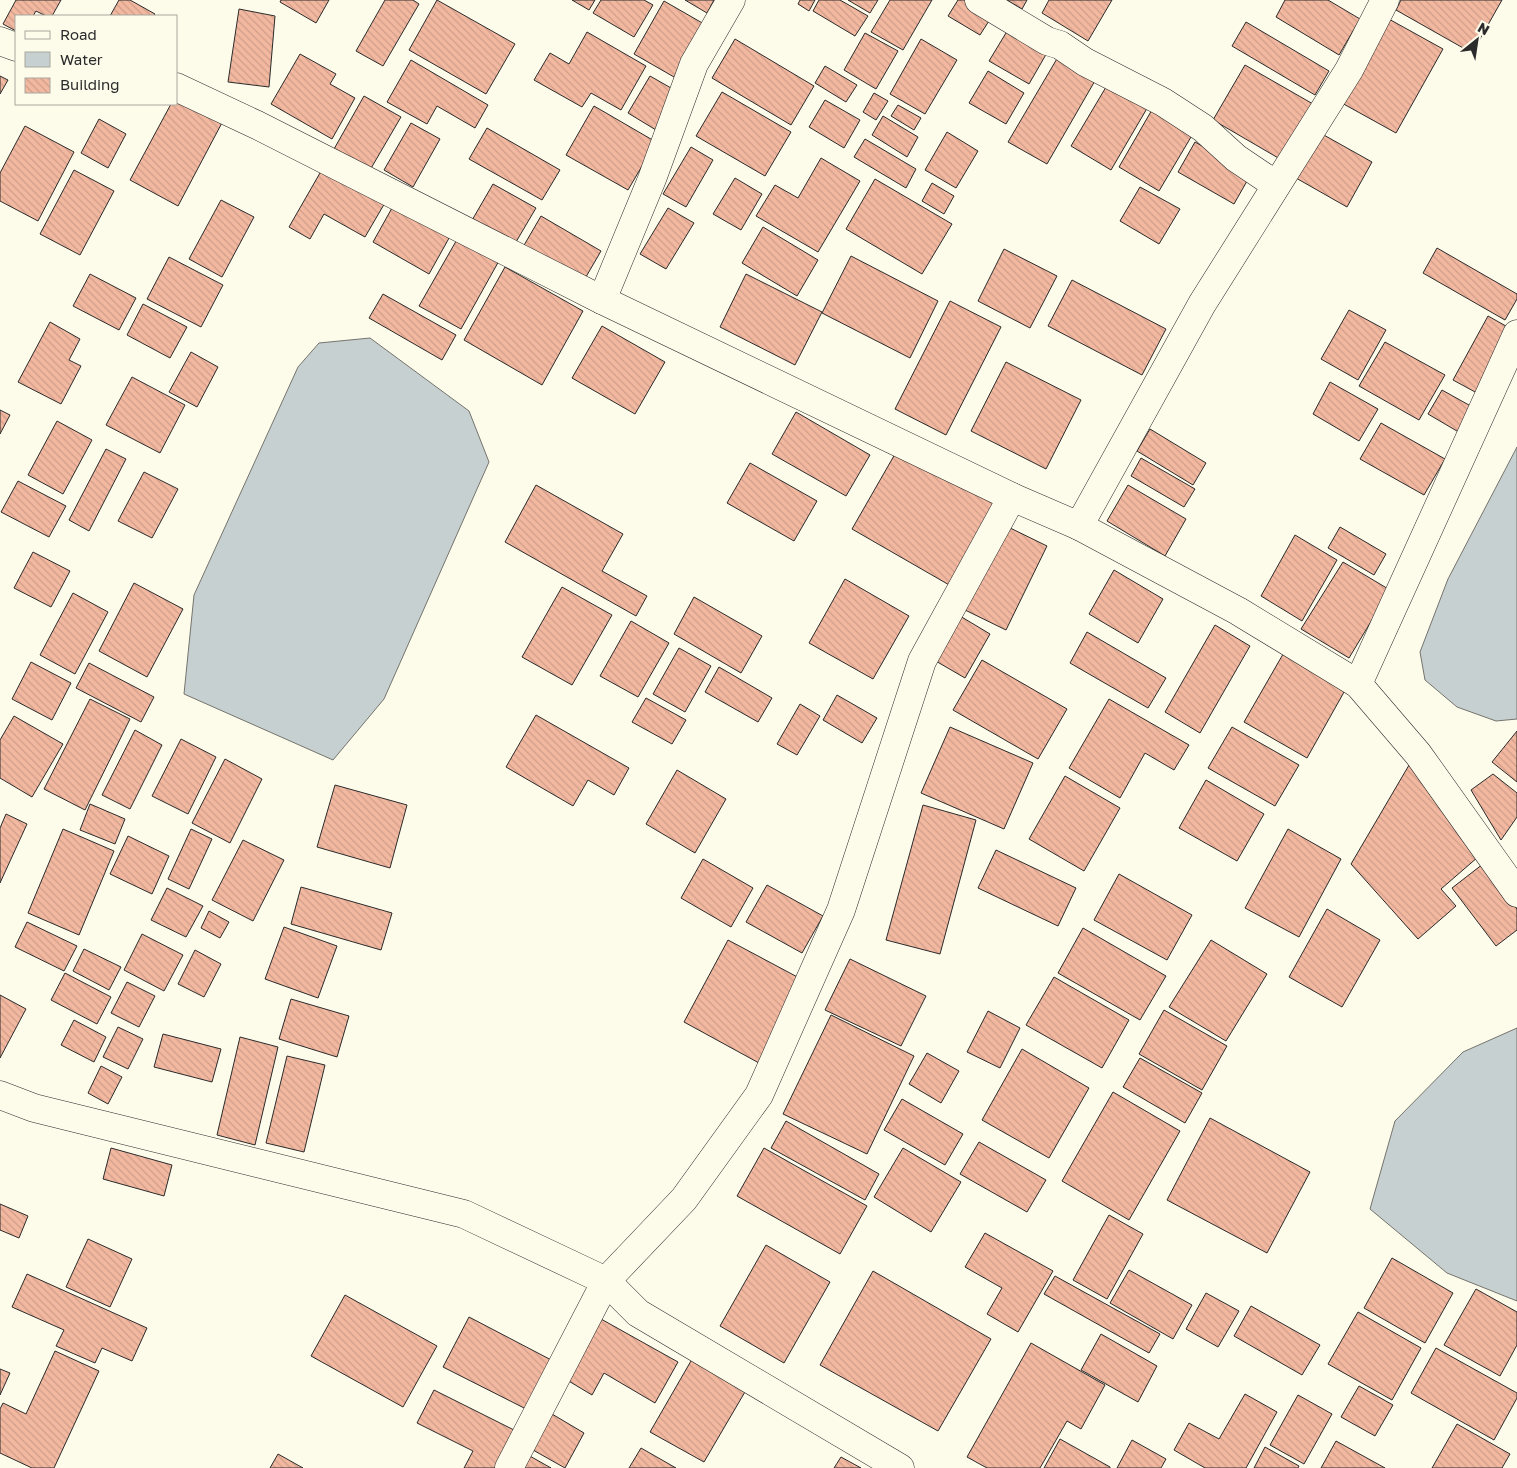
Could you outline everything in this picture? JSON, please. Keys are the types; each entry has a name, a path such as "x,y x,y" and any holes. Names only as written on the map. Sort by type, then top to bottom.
{"street":[{"path":"602,300 652,179 694,64 731,0"},
{"path":"979,0 1030,31 1060,45 1085,62 1163,102 1203,128 1236,158 1276,185"},
{"path":"1079,526 1202,304 1349,70 1385,0"},
{"path":"0,41 15,47"},
{"path":"178,88 257,125 602,300 1012,497 1079,526 1238,611 1358,684 1418,754 1517,893"},
{"path":"1358,684 1517,334"},
{"path":"509,1468 606,1281 684,1199 759,1096 842,910 922,661 1012,497"},
{"path":"0,1095 34,1108 464,1214 606,1281 638,1313 900,1468"}],"water":[{"path":"370,338 469,411 489,462 384,699 333,760 184,694 194,595 298,367 319,343"},
{"path":"1517,447 1517,719 1496,721 1457,707 1425,680 1420,652 1448,579"},
{"path":"1517,1028 1517,1301 1447,1273 1370,1209 1395,1121 1463,1052"}],"building":[{"path":"16,0 61,0 53,15 44,15 36,11 34,15 15,15 15,30 3,24"},
{"path":"119,0 130,0 155,14 154,15 111,15"},
{"path":"281,0 329,0 316,23 280,2"},
{"path":"385,0 413,0 419,4 383,66 356,51"},
{"path":"437,0 515,44 486,94 409,50"},
{"path":"572,0 595,0 589,10"},
{"path":"601,0 644,0 653,5 634,37 593,13"},
{"path":"685,0 714,0 707,13"},
{"path":"800,0 815,0 809,11 798,4"},
{"path":"819,0 840,0 868,16 855,36 813,11"},
{"path":"848,0 878,0 870,13"},
{"path":"890,0 932,0 903,50 871,32"},
{"path":"958,0 971,0 994,13 980,35 948,16"},
{"path":"1007,0 1027,0 1022,9"},
{"path":"1049,0 1112,0 1088,41 1042,13"},
{"path":"1285,0 1328,0 1360,19 1339,55 1276,17"},
{"path":"1401,0 1502,0 1472,53 1396,10"},
{"path":"664,1 711,28 681,81 634,54"},
{"path":"239,9 275,16 269,87 228,82"},
{"path":"1387,18 1443,49 1396,133 1340,102"},
{"path":"1246,22 1329,71 1315,95 1232,46"},
{"path":"1009,28 1048,51 1029,84 989,61"},
{"path":"587,32 646,66 621,110 591,93 582,107 534,80 550,53 569,64"},
{"path":"865,33 898,51 876,89 844,70"},
{"path":"735,39 814,86 791,125 712,78"},
{"path":"921,39 957,60 925,114 890,94"},
{"path":"300,54 336,74 330,84 355,98 332,139 271,104"},
{"path":"1058,57 1096,79 1047,164 1008,142"},
{"path":"411,60 488,105 475,128 437,106 427,124 387,102"},
{"path":"1245,65 1313,104 1280,159 1213,120"},
{"path":"825,66 857,85 846,102 815,83"},
{"path":"988,71 1024,93 1006,124 969,103"},
{"path":"0,76 8,80 0,94"},
{"path":"650,76 678,92 656,130 628,113"},
{"path":"1109,82 1149,105 1111,170 1071,146"},
{"path":"722,92 791,132 765,176 696,136"},
{"path":"874,93 888,101 876,120 863,112"},
{"path":"178,94 224,119 178,206 130,180 170,105 178,105"},
{"path":"364,96 401,117 370,170 334,149"},
{"path":"825,100 860,120 844,148 809,127"},
{"path":"898,105 921,118 914,130 891,116"},
{"path":"594,106 656,142 628,190 566,155"},
{"path":"1153,108 1194,132 1159,191 1119,167"},
{"path":"883,116 918,137 907,157 872,135"},
{"path":"99,119 126,134 108,168 81,153"},
{"path":"411,123 440,139 413,187 384,170"},
{"path":"25,126 74,152 38,221 0,201 0,173"},
{"path":"487,128 560,170 542,200 469,159"},
{"path":"947,132 978,151 956,188 925,170"},
{"path":"1322,134 1372,162 1347,207 1296,178"},
{"path":"865,139 916,169 906,188 854,157"},
{"path":"1195,142 1251,174 1234,204 1178,172"},
{"path":"691,147 713,160 686,207 663,194"},
{"path":"821,158 860,181 818,252 756,216 775,185 798,198"},
{"path":"324,166 386,201 365,237 324,214 310,239 289,227"},
{"path":"74,170 114,191 80,255 40,234"},
{"path":"735,178 762,194 741,230 713,214"},
{"path":"875,179 952,224 922,274 846,229"},
{"path":"932,183 954,196 944,214 922,201"},
{"path":"493,184 536,208 513,247 471,222"},
{"path":"1140,187 1180,209 1159,244 1120,221"},
{"path":"397,199 453,231 429,274 373,242"},
{"path":"221,200 254,217 222,277 189,259"},
{"path":"668,208 694,223 666,269 640,254"},
{"path":"541,216 601,251 583,282 523,247"},
{"path":"763,227 818,260 797,296 742,263"},
{"path":"459,236 500,259 461,329 419,306"},
{"path":"1437,248 1517,294 1517,299 1505,320 1423,273"},
{"path":"1004,249 1057,276 1030,328 978,301"},
{"path":"851,256 938,301 910,358 822,313"},
{"path":"169,257 223,285 201,327 147,299"},
{"path":"505,267 583,311 542,385 464,340"},
{"path":"90,274 136,298 119,330 73,306"},
{"path":"746,274 822,312 795,365 720,327"},
{"path":"1072,280 1166,329 1142,375 1048,326"},
{"path":"383,294 456,335 442,360 369,318"},
{"path":"950,301 1001,327 946,435 895,409"},
{"path":"143,304 187,327 170,358 127,335"},
{"path":"1349,310 1386,330 1358,380 1321,359"},
{"path":"1488,316 1513,330 1477,393 1453,380"},
{"path":"50,322 80,339 69,360 81,366 61,404 18,382"},
{"path":"602,326 665,362 635,414 572,378"},
{"path":"1385,342 1445,375 1419,420 1359,386"},
{"path":"191,352 218,367 197,407 169,392"},
{"path":"1006,362 1081,400 1046,469 971,431"},
{"path":"132,377 185,405 160,453 106,425"},
{"path":"1330,382 1378,409 1359,441 1313,414"},
{"path":"1442,390 1476,409 1462,434 1428,414"},
{"path":"0,410 10,415 0,434"},
{"path":"796,412 870,455 846,496 772,454"},
{"path":"57,421 92,440 63,494 28,475"},
{"path":"1381,423 1445,459 1424,495 1360,459"},
{"path":"1150,429 1206,463 1193,485 1137,451"},
{"path":"899,447 998,504 951,586 852,529"},
{"path":"106,449 126,459 89,531 69,520"},
{"path":"1141,458 1195,489 1184,507 1131,476"},
{"path":"750,463 817,501 794,541 727,503"},
{"path":"144,472 178,489 152,538 118,521"},
{"path":"18,481 66,506 49,537 1,512"},
{"path":"536,485 623,534 602,571 647,596 636,616 505,542"},
{"path":"1128,485 1186,519 1165,556 1107,521"},
{"path":"1004,525 1047,546 1006,630 963,609"},
{"path":"1340,527 1386,554 1374,575 1328,548"},
{"path":"1295,535 1337,560 1302,621 1261,596"},
{"path":"33,552 70,571 51,607 14,588"},
{"path":"1343,562 1390,590 1349,658 1301,629"},
{"path":"1114,570 1163,599 1138,643 1089,614"},
{"path":"845,579 909,616 873,679 809,643"},
{"path":"134,583 183,609 147,677 99,651"},
{"path":"562,587 612,615 572,685 522,657"},
{"path":"73,593 108,612 75,674 40,655"},
{"path":"694,597 762,636 741,673 674,634"},
{"path":"960,616 990,634 965,678 934,660"},
{"path":"631,621 669,643 638,697 600,676"},
{"path":"1215,625 1250,646 1200,733 1165,712"},
{"path":"1087,632 1166,678 1148,708 1070,663"},
{"path":"679,648 711,666 685,712 653,694"},
{"path":"1286,649 1348,685 1307,758 1244,722"},
{"path":"982,660 1067,709 1038,759 953,710"},
{"path":"31,662 71,683 52,720 12,699"},
{"path":"89,663 154,697 141,722 76,688"},
{"path":"719,667 772,698 758,722 705,692"},
{"path":"837,695 877,718 862,743 823,720"},
{"path":"646,698 686,720 672,744 632,722"},
{"path":"90,699 130,719 85,810 44,789"},
{"path":"1109,699 1189,745 1174,770 1145,753 1120,798 1069,768"},
{"path":"800,704 820,716 797,755 777,744"},
{"path":"536,715 629,768 614,795 588,780 573,806 506,767"},
{"path":"14,716 63,744 32,797 0,778 0,740"},
{"path":"950,727 1033,763 1004,829 921,793"},
{"path":"1232,727 1299,765 1275,806 1208,768"},
{"path":"135,730 162,745 130,809 102,795"},
{"path":"1517,731 1517,782 1492,762"},
{"path":"181,739 216,757 188,814 152,796"},
{"path":"225,759 262,779 230,843 192,823"},
{"path":"1412,760 1478,857 1441,889 1456,906 1418,939 1351,864"},
{"path":"677,770 726,799 695,853 646,824"},
{"path":"1493,774 1517,793 1517,817 1501,840 1471,790"},
{"path":"1065,776 1120,808 1084,871 1029,839"},
{"path":"1206,780 1264,814 1237,861 1179,828"},
{"path":"335,785 407,805 390,868 317,847"},
{"path":"90,804 125,819 115,844 80,830"},
{"path":"923,805 976,820 940,954 886,940"},
{"path":"6,814 27,824 0,883 0,828"},
{"path":"63,829 114,851 79,935 28,913"},
{"path":"191,829 212,839 189,889 168,879"},
{"path":"1288,829 1341,859 1299,937 1245,908"},
{"path":"128,836 169,856 152,894 110,874"},
{"path":"243,840 284,860 253,921 212,900"},
{"path":"996,850 1076,888 1058,926 978,888"},
{"path":"703,859 753,888 731,927 681,898"},
{"path":"1483,864 1517,909 1517,930 1496,946 1452,888"},
{"path":"1119,874 1192,915 1167,960 1094,920"},
{"path":"767,885 823,916 802,953 746,922"},
{"path":"301,887 392,913 381,950 291,924"},
{"path":"167,888 203,906 186,937 151,920"},
{"path":"1327,909 1380,940 1342,1007 1289,977"},
{"path":"209,911 229,922 220,938 201,928"},
{"path":"27,922 77,946 64,971 15,947"},
{"path":"284,927 337,946 318,998 265,979"},
{"path":"1083,928 1166,976 1140,1020 1058,973"},
{"path":"142,934 183,955 164,991 124,970"},
{"path":"728,940 803,980 759,1063 684,1022"},
{"path":"1211,940 1267,974 1226,1041 1169,1007"},
{"path":"84,949 121,967 109,990 73,971"},
{"path":"195,950 221,964 204,997 178,984"},
{"path":"850,959 926,996 901,1046 825,1010"},
{"path":"65,973 111,997 97,1024 51,1000"},
{"path":"1054,977 1129,1020 1102,1068 1026,1025"},
{"path":"127,982 155,996 139,1027 111,1013"},
{"path":"0,995 26,1009 0,1058"},
{"path":"291,999 349,1016 337,1057 279,1039"},
{"path":"1164,1010 1227,1046 1202,1090 1139,1054"},
{"path":"988,1011 1020,1028 1000,1068 967,1052"},
{"path":"831,1015 914,1056 867,1154 783,1114"},
{"path":"74,1020 106,1037 94,1062 61,1045"},
{"path":"118,1027 143,1039 128,1069 103,1057"},
{"path":"163,1034 221,1049 212,1082 154,1067"},
{"path":"240,1037 278,1047 255,1145 217,1135"},
{"path":"1022,1049 1089,1088 1049,1158 982,1120"},
{"path":"927,1053 959,1071 941,1103 909,1084"},
{"path":"287,1056 325,1065 304,1152 266,1143"},
{"path":"1140,1058 1202,1093 1185,1123 1123,1087"},
{"path":"101,1066 122,1077 108,1104 88,1093"},
{"path":"1113,1092 1180,1131 1129,1220 1062,1181"},
{"path":"902,1099 963,1134 945,1165 884,1130"},
{"path":"1210,1118 1310,1172 1267,1253 1167,1200"},
{"path":"786,1121 879,1174 865,1200 771,1148"},
{"path":"979,1142 1046,1180 1027,1212 960,1174"},
{"path":"111,1148 172,1165 164,1196 103,1179"},
{"path":"764,1148 867,1206 840,1254 737,1196"},
{"path":"903,1148 961,1182 931,1232 874,1197"},
{"path":"0,1204 28,1216 19,1238 0,1230"},
{"path":"1109,1215 1143,1234 1107,1299 1073,1280"},
{"path":"985,1233 1053,1271 1018,1332 987,1314 1002,1288 965,1267"},
{"path":"88,1239 132,1259 110,1307 66,1287"},
{"path":"766,1245 830,1282 784,1363 720,1326"},
{"path":"1392,1258 1453,1293 1425,1343 1364,1308"},
{"path":"1129,1270 1192,1305 1173,1339 1110,1303"},
{"path":"873,1271 991,1339 938,1431 820,1365"},
{"path":"27,1274 147,1328 132,1361 102,1348 95,1363 56,1346 64,1330 12,1307"},
{"path":"1055,1276 1160,1334 1149,1353 1044,1294"},
{"path":"1476,1289 1517,1312 1517,1345 1500,1376 1444,1345"},
{"path":"1206,1293 1239,1311 1218,1347 1186,1329"},
{"path":"345,1295 437,1346 403,1407 311,1356"},
{"path":"1251,1306 1320,1345 1302,1375 1234,1336"},
{"path":"1358,1312 1421,1348 1392,1400 1328,1364"},
{"path":"469,1317 557,1363 532,1412 443,1367"},
{"path":"601,1319 678,1362 655,1403 604,1373 592,1395 567,1380"},
{"path":"1101,1334 1157,1366 1138,1402 1081,1370"},
{"path":"1031,1343 1105,1385 1081,1429 1067,1421 1040,1468 987,1468 967,1457"},
{"path":"1436,1348 1517,1393 1517,1398 1494,1440 1411,1393"},
{"path":"55,1351 99,1371 54,1468 32,1468 0,1453 0,1409 3,1403 26,1414"},
{"path":"695,1354 749,1385 704,1462 650,1432"},
{"path":"0,1369 10,1373 0,1395"},
{"path":"1359,1386 1393,1405 1375,1436 1341,1417"},
{"path":"434,1390 522,1434 504,1468 464,1468 473,1451 417,1423"},
{"path":"1245,1394 1277,1412 1246,1468 1205,1468 1174,1450 1189,1423 1219,1439"},
{"path":"1298,1395 1332,1414 1304,1464 1270,1445"},
{"path":"552,1414 584,1433 565,1468 533,1450"},
{"path":"1457,1424 1510,1454 1502,1468 1432,1468"},
{"path":"1060,1439 1110,1467 1110,1468 1044,1468"},
{"path":"1132,1440 1166,1459 1161,1468 1117,1468"},
{"path":"1336,1441 1385,1468 1321,1468"},
{"path":"1265,1447 1299,1466 1298,1468 1254,1468"},
{"path":"641,1448 676,1468 629,1468"},
{"path":"278,1454 303,1468 270,1468"},
{"path":"528,1455 551,1468 520,1468"},
{"path":"841,1457 861,1468 834,1468"}]}
